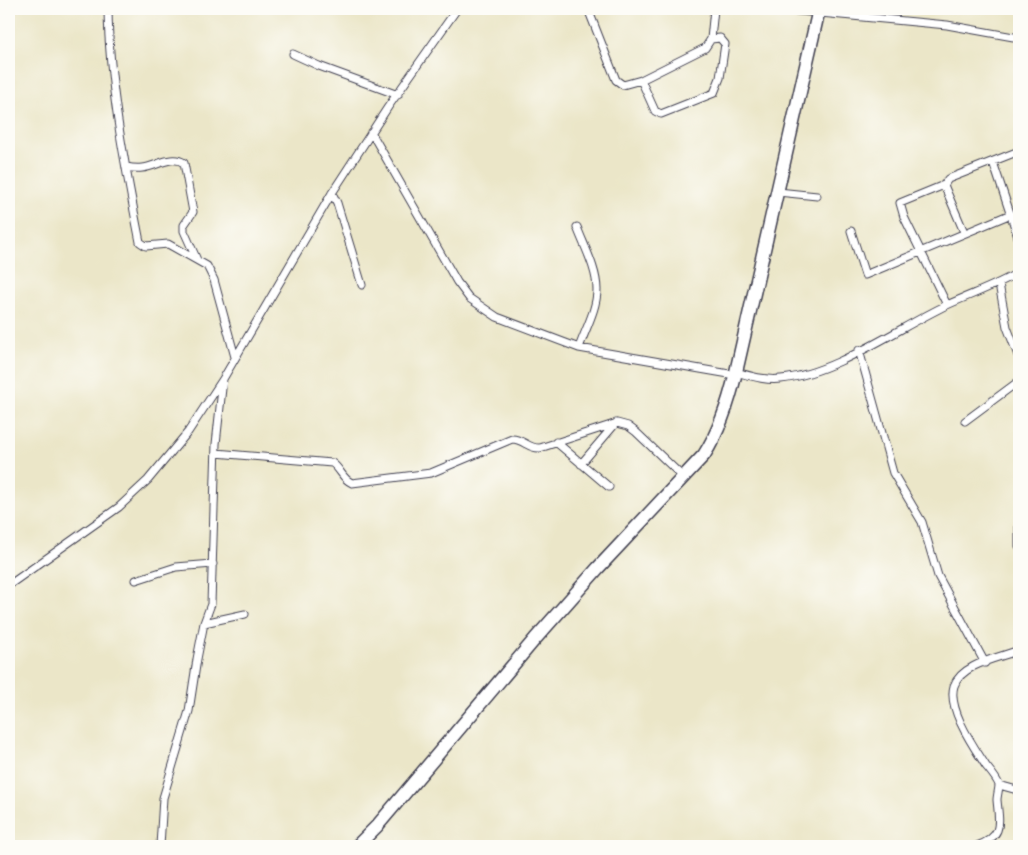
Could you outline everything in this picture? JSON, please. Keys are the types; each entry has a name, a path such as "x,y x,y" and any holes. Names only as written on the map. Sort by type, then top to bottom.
{"highway":[{"path":"357,846 377,826 534,639 682,476 704,456 714,439 736,374 819,10"}],"street":[{"path":"108,9 108,47 126,167 140,242 146,246 168,244 207,266 214,280 235,357"},
{"path":"9,585 88,530 148,480 188,432 223,379 332,193 371,132 457,9"},
{"path":"588,9 616,80 623,85 641,80 701,51 711,39 714,9"},
{"path":"778,9 819,10 947,24 1019,38"},
{"path":"641,80 655,111 661,114 714,93 720,78 725,44 720,38 711,39"},
{"path":"293,54 319,66 398,94"},
{"path":"371,132 457,282 469,298 497,317 579,348 769,380 782,379 799,376 834,364 947,305 999,284 1019,272"},
{"path":"947,305 922,251 904,218 900,204 944,185 948,179 1019,151"},
{"path":"126,167 141,169 173,159 178,159 184,163 193,212 184,225 184,231 197,260"},
{"path":"993,162 1019,240"},
{"path":"944,185 964,232"},
{"path":"778,192 817,196"},
{"path":"332,193 337,202 362,285"},
{"path":"852,231 865,274 1011,214"},
{"path":"577,227 593,271 597,290 595,304 579,348"},
{"path":"999,284 1007,327 1019,358"},
{"path":"859,350 893,473 922,522 938,576 985,662"},
{"path":"160,846 163,798 189,711 204,623 211,604 214,564 216,453 223,379"},
{"path":"964,421 1019,382"},
{"path":"216,453 332,464 337,466 343,477 352,483 431,473 512,439 518,439 536,448 617,423 628,426 636,432 682,476"},
{"path":"581,464 617,423"},
{"path":"556,442 609,487"},
{"path":"1019,524 1019,546"},
{"path":"136,580 176,567 214,564"},
{"path":"204,623 245,614"},
{"path":"1018,792 999,786 966,734 955,707 954,686 959,679 976,665 1019,650"},
{"path":"978,846 993,837 999,827 1000,816 997,798 999,786"}]}
